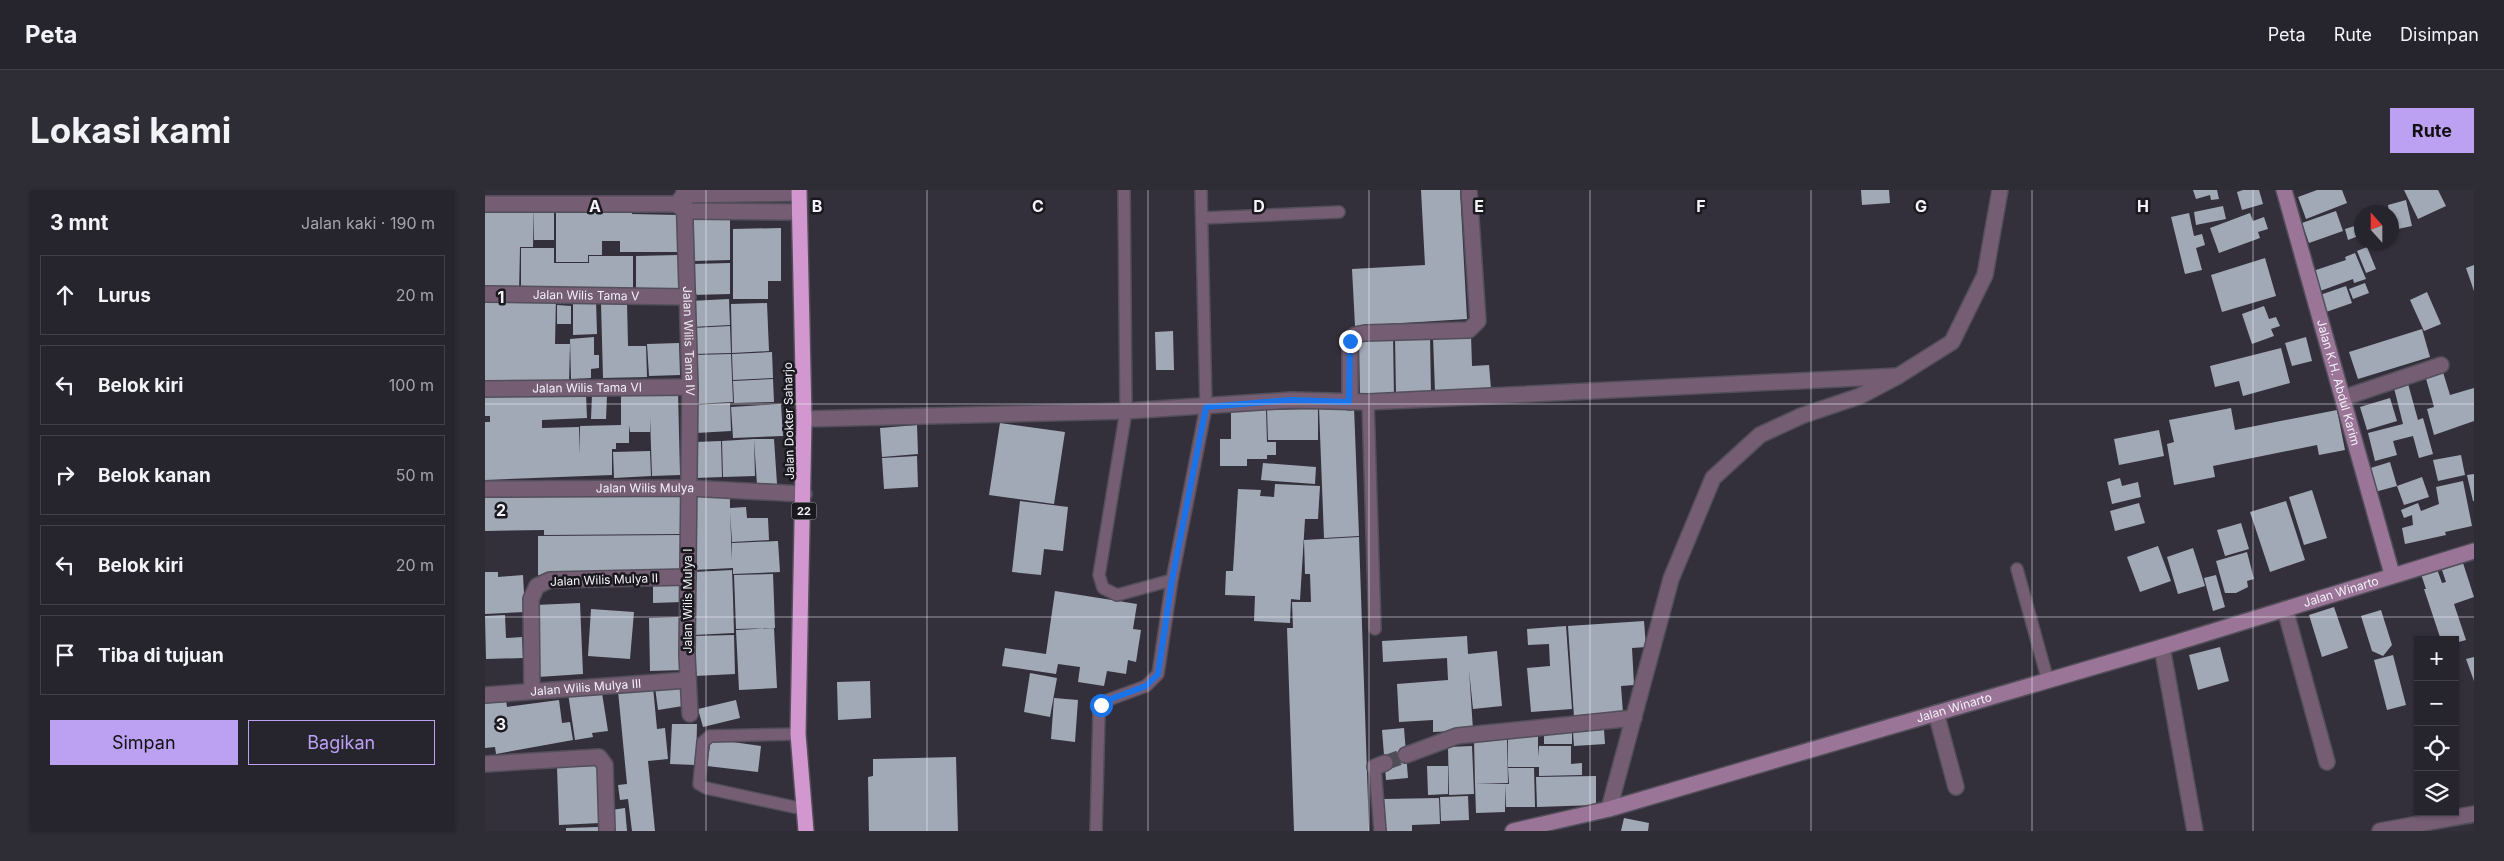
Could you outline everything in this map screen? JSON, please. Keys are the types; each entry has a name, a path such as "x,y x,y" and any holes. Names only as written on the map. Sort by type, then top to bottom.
{"highway":[{"name":"Jalan Dokter Saharjo","path":"799,192 805,419 798,734 806,831"}],"street":[{"path":"1349,402 1350,341 1355,335 1365,333 1469,330 1478,321 1469,190"},
{"path":"1609,810 1671,579 1713,478 1760,435 1801,416 1860,396 1898,376 1952,342 1985,276 2000,190"},
{"name":"Jalan K.H. Abdul Karim","path":"2284,190 2392,574"},
{"path":"485,204 682,200 799,192"},
{"path":"682,200 799,212"},
{"name":"Jalan Wilis Tama IV","path":"682,200 688,297 690,387 688,488"},
{"name":"Jalan Wilis Tama V","path":"485,294 688,297"},
{"path":"2343,398 2441,365"},
{"path":"805,419 1126,411 1291,400 1368,402 1898,376"},
{"name":"Jalan Wilis Tama VI","path":"485,389 690,387"},
{"name":"Jalan Wilis Mulya","path":"485,489 688,488 804,494"},
{"name":"Jalan Wilis Mulya I","path":"688,488 688,680 690,714"},
{"name":"Jalan Winarto","path":"1513,831 1609,810 2162,647 2392,574 2474,551"},
{"name":"Jalan Wilis Mulya II","path":"532,691 531,599 537,586 550,580 688,577"},
{"path":"2285,609 2327,762"},
{"path":"2162,647 2195,831"},
{"name":"Jalan Wilis Mulya III","path":"485,695 688,680"},
{"path":"1936,713 1956,787"},
{"path":"1406,756 1457,736 1634,718"},
{"path":"485,764 599,757 605,765 607,831"},
{"path":"2380,831 2474,814"}],"lane":[{"path":"1123,190 1126,411 1099,575 1103,588 1117,595 1172,580"},
{"path":"1096,831 1099,713 1101,705 1108,700 1146,686 1158,674 1172,580 1206,407 1201,190"},
{"path":"1202,218 1339,212"},
{"path":"1368,402 1375,629"},
{"path":"2017,569 2048,680"},
{"path":"798,734 710,736 703,742 699,784 706,788 803,810"},
{"path":"1380,765 1381,831"}],"building":[{"path":"1421,190 1460,190 1467,319 1355,326 1352,269 1425,265"},
{"path":"1861,190 1889,190 1890,203 1862,205"},
{"path":"2193,190 2217,190 2219,199 2211,200 2210,195 2196,199"},
{"path":"2259,190 2263,204 2242,210 2237,192"},
{"path":"2317,190 2342,190 2347,203 2306,219 2298,197"},
{"path":"2404,190 2438,190 2446,206 2418,219"},
{"path":"2406,200 2412,226 2399,229 2399,205 2388,205"},
{"path":"534,205 533,247 520,247 519,292 485,291 485,208"},
{"path":"556,206 632,206 632,214 679,215 679,252 620,252 620,241 602,241 602,255 588,255 588,262 556,262"},
{"path":"2223,206 2226,219 2196,225 2194,212"},
{"path":"534,208 554,208 554,240 534,240"},
{"path":"2336,211 2343,231 2309,243 2302,223"},
{"path":"693,213 730,213 730,260 694,261"},
{"path":"2189,213 2194,236 2202,234 2205,245 2196,248 2202,270 2185,274 2171,217"},
{"path":"2250,213 2253,221 2264,217 2268,229 2258,232 2260,238 2219,253 2210,228"},
{"path":"2354,226 2354,238 2348,240 2345,229"},
{"path":"781,228 781,281 768,281 768,299 733,299 733,229"},
{"path":"521,248 554,248 554,263 589,263 589,256 633,256 633,294 521,291"},
{"path":"2368,250 2376,269 2366,273 2357,251"},
{"path":"2355,253 2366,279 2354,283 2353,279 2320,291 2313,271 2346,260 2345,257"},
{"path":"678,255 678,294 636,295 636,256"},
{"path":"2265,258 2276,296 2222,312 2211,275"},
{"path":"730,263 730,294 692,295 692,264"},
{"path":"2474,265 2474,291 2466,268"},
{"path":"2365,283 2369,293 2353,299 2349,289"},
{"path":"2346,286 2352,303 2326,312 2320,295"},
{"path":"2427,292 2441,324 2424,331 2410,300"},
{"path":"556,297 555,344 570,344 569,383 485,382 485,301"},
{"path":"729,299 730,325 692,327 690,301"},
{"path":"596,300 597,334 573,335 573,301"},
{"path":"627,302 628,346 646,346 647,377 603,378 601,303"},
{"path":"767,303 769,351 732,353 731,304"},
{"path":"557,305 571,306 571,324 557,324"},
{"path":"2264,306 2269,319 2276,317 2280,326 2271,329 2274,336 2252,344 2242,314"},
{"path":"730,326 731,353 693,354 692,328"},
{"path":"2422,329 2430,357 2358,379 2349,352"},
{"path":"1173,331 1174,370 1156,370 1155,332"},
{"path":"1430,335 1431,395 1396,396 1395,336"},
{"path":"1471,335 1472,366 1489,365 1491,389 1435,392 1433,337"},
{"path":"1393,336 1394,397 1360,398 1359,337"},
{"path":"594,337 594,355 599,355 599,368 591,369 591,378 571,379 570,339"},
{"path":"2306,337 2312,361 2292,366 2285,343"},
{"path":"679,343 680,375 649,376 647,344"},
{"path":"2281,348 2290,383 2243,396 2239,381 2215,387 2210,366"},
{"path":"772,352 773,378 733,380 732,354"},
{"path":"731,354 733,402 694,404 693,355"},
{"path":"2442,369 2450,395 2474,388 2474,421 2434,435 2427,409 2434,407 2425,375"},
{"path":"773,379 774,402 734,403 733,381"},
{"path":"2407,380 2418,420 2423,418 2433,454 2419,458 2413,436 2393,441 2397,455 2375,461 2368,433 2403,424 2393,384"},
{"path":"678,391 680,475 652,476 650,417 650,432 630,432 629,425 629,443 616,443 616,449 612,449 612,475 485,480 485,422 490,422 490,416 485,416 485,397 586,394 587,418 542,420 542,428 579,427 580,455 580,426 621,425 621,392"},
{"path":"592,395 607,395 606,419 591,419"},
{"path":"2390,398 2397,421 2367,430 2360,407"},
{"path":"730,403 731,431 696,433 695,405"},
{"path":"781,404 783,436 733,438 731,407"},
{"path":"1354,407 1359,536 1324,538 1319,408"},
{"path":"2231,408 2235,430 2337,410 2345,450 2319,455 2317,445 2213,466 2215,477 2174,485 2167,444 2174,442 2169,420"},
{"path":"1231,409 1266,409 1267,442 1276,442 1276,455 1267,455 1267,459 1247,459 1247,466 1220,466 1220,439 1231,439"},
{"path":"1318,409 1318,440 1268,440 1267,410"},
{"path":"1000,423 1065,432 1054,504 989,495"},
{"path":"917,425 918,454 882,457 880,428"},
{"path":"2159,430 2164,456 2119,465 2114,439"},
{"path":"754,439 755,476 723,477 722,441"},
{"path":"754,439 774,439 777,484 757,485"},
{"path":"721,441 722,477 696,478 695,442"},
{"path":"650,451 651,476 614,478 613,452"},
{"path":"2461,455 2465,475 2438,481 2433,460"},
{"path":"917,456 918,487 884,489 882,458"},
{"path":"2390,462 2397,486 2371,493 2364,470"},
{"path":"1263,463 1316,467 1315,484 1261,480"},
{"path":"2474,474 2474,501 2473,501 2467,475"},
{"path":"2422,477 2429,497 2404,505 2397,486"},
{"path":"2120,478 2122,486 2138,482 2141,497 2112,504 2107,482"},
{"path":"2463,481 2472,526 2445,532 2446,535 2405,544 2402,528 2413,525 2412,515 2404,518 2401,510 2418,503 2421,511 2439,504 2436,487"},
{"path":"1275,484 1320,486 1318,519 1305,519 1300,600 1291,599 1290,623 1254,621 1255,596 1225,595 1226,571 1233,571 1238,489 1261,490 1260,496 1274,497"},
{"path":"2312,490 2327,538 2304,545 2289,497"},
{"path":"683,493 683,534 544,535 544,530 485,531 485,494"},
{"path":"730,494 730,508 746,507 747,518 768,518 769,540 732,542 730,512 732,561 732,543 778,541 780,572 733,574 733,568 694,570 693,496"},
{"path":"1020,501 1068,507 1063,551 1044,549 1041,575 1012,572"},
{"path":"2286,501 2305,560 2270,572 2250,512"},
{"path":"2139,503 2145,523 2115,531 2110,511"},
{"path":"2241,523 2249,549 2225,556 2217,530"},
{"path":"682,535 682,574 538,575 538,536"},
{"path":"1359,537 1369,831 1294,831 1287,628 1293,628 1292,602 1311,602 1310,574 1305,574 1304,540"},
{"path":"2158,546 2171,581 2140,592 2127,557"},
{"path":"2193,548 2205,586 2178,594 2167,557"},
{"path":"2247,552 2254,579 2247,581 2248,587 2236,593 2225,593 2216,561"},
{"path":"2463,563 2474,597 2454,604 2466,640 2459,642 2459,636 2440,636 2421,574 2437,569 2442,583 2446,582 2442,570"},
{"path":"732,570 734,633 693,635 693,572"},
{"path":"485,572 498,572 498,577 523,575 525,612 485,614"},
{"path":"773,574 775,628 736,629 734,575"},
{"path":"2216,575 2225,607 2213,611 2204,578"},
{"path":"681,585 682,602 653,603 653,586"},
{"path":"1055,591 1137,604 1133,629 1141,630 1136,662 1128,660 1126,674 1107,671 1104,686 1078,682 1080,667 1058,664 1056,674 1002,666 1005,648 1046,654"},
{"path":"580,603 583,674 538,677 535,605"},
{"path":"2334,607 2348,648 2322,657 2309,615"},
{"path":"591,609 634,612 630,659 588,656"},
{"path":"2381,610 2392,645 2383,656 2372,651 2361,616"},
{"path":"505,615 506,638 522,637 523,658 486,659 485,616"},
{"path":"682,617 683,670 650,671 649,618"},
{"path":"1644,621 1646,647 1632,648 1634,685 1621,686 1623,713 1574,717 1568,626"},
{"path":"1566,626 1572,709 1531,712 1527,668 1550,666 1549,644 1528,645 1527,629"},
{"path":"774,628 777,688 739,690 736,630"},
{"path":"734,635 735,674 695,676 693,636"},
{"path":"1467,636 1468,654 1497,651 1502,706 1473,709 1469,670 1473,730 1433,732 1433,720 1399,722 1397,684 1448,680 1447,658 1383,662 1382,641"},
{"path":"2220,647 2229,681 2198,690 2189,655"},
{"path":"2393,655 2406,705 2387,710 2374,660"},
{"path":"2474,657 2474,681 2466,659"},
{"path":"1030,673 1057,678 1050,717 1024,712"},
{"path":"870,681 871,718 838,720 837,682"},
{"path":"679,683 683,706 658,710 655,687"},
{"path":"653,687 657,729 665,728 668,759 648,761 655,831 632,831 628,799 620,800 618,785 627,784 618,691"},
{"path":"568,693 602,693 608,731 592,733 593,737 575,740"},
{"path":"1054,698 1078,700 1075,742 1051,739"},
{"path":"506,700 507,707 559,700 562,723 570,722 573,740 496,754 495,747 485,748 485,703"},
{"path":"736,700 740,718 703,727 698,709"},
{"path":"672,724 697,724 696,765 670,764"},
{"path":"1404,728 1408,778 1386,780 1382,730"},
{"path":"1572,730 1572,744 1544,744 1544,731"},
{"path":"1604,730 1605,744 1574,746 1573,732"},
{"path":"1538,732 1538,757 1539,746 1571,746 1571,764 1582,763 1582,775 1539,776 1539,767 1508,767 1508,733"},
{"path":"1507,738 1508,783 1475,784 1474,739"},
{"path":"711,739 761,746 758,772 707,766"},
{"path":"1472,746 1474,794 1449,795 1448,747"},
{"path":"956,757 958,831 869,831 868,777 873,776 873,759"},
{"path":"598,766 600,823 559,825 557,767"},
{"path":"1427,766 1448,766 1448,794 1428,795"},
{"path":"1508,768 1534,768 1535,807 1506,807 1505,784 1509,784"},
{"path":"1596,776 1596,805 1537,807 1536,777"},
{"path":"1475,784 1505,784 1505,812 1476,813"},
{"path":"1468,796 1469,820 1441,821 1440,797"},
{"path":"1439,798 1440,824 1412,825 1412,831 1384,831 1384,799"},
{"path":"625,808 627,831 613,831 611,810"},
{"path":"1624,818 1649,823 1648,831 1621,831"},
{"path":"598,827 598,831 566,831 566,828"}],"tunnel":[{"path":"1385,763 1406,755"}],"route":[{"path":"1101,705 1108,700 1146,686 1158,674 1172,580 1206,407 1291,400 1349,402 1350,341"}]}
